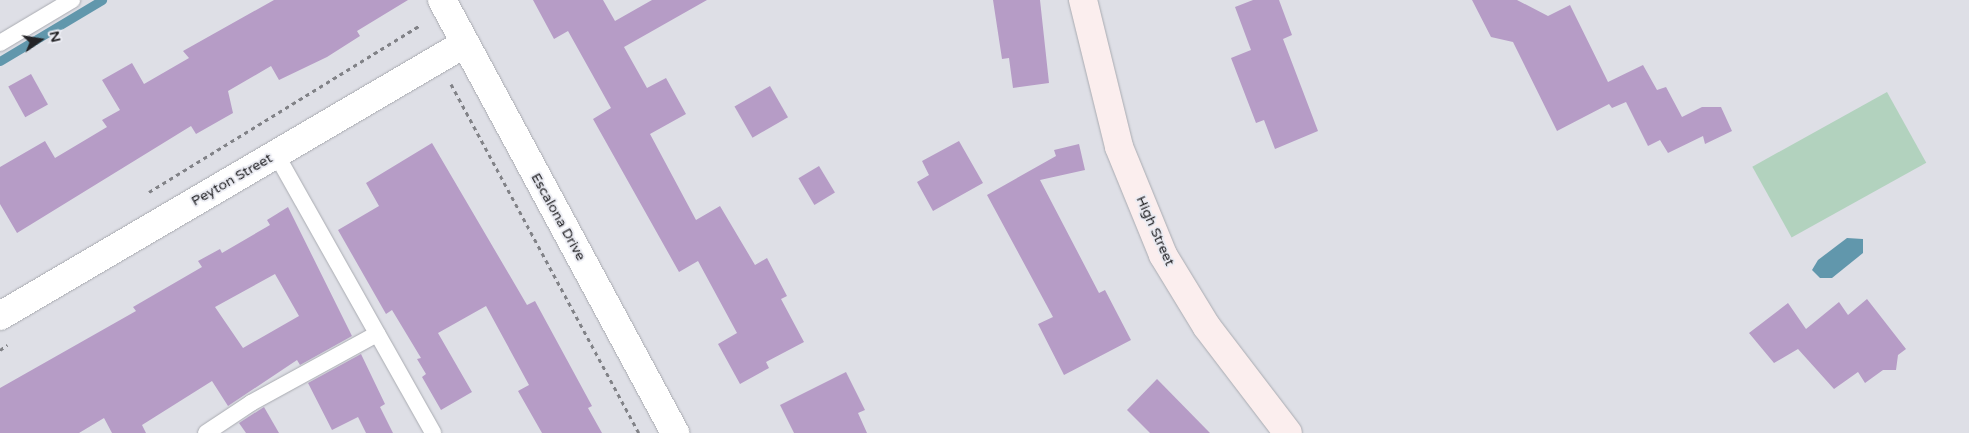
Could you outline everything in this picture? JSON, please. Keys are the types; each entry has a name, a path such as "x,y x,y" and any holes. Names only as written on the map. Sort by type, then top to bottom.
{"main road":[{"name":"High Street","path":"1083,0 1119,147 1163,255 1206,328 1288,433"}],"street":[{"name":"Escalona Drive","path":"442,0 675,433"},
{"name":"Peyton Street","path":"0,316 464,44"}],"lane":[{"path":"0,43 72,0"},
{"path":"276,154 433,433"},
{"path":"206,433 251,403 378,334"}],"path":[{"path":"139,198 420,25"},
{"path":"441,85 449,80 639,433"},
{"path":"0,350 17,339"}],"green space":[{"path":"1887,92 1926,163 1792,238 1752,167"}],"water":[{"path":"1847,238 1863,239 1863,253 1832,278 1820,278 1812,270 1818,260"}],"building":[{"path":"274,0 408,0 357,31 360,36 327,57 279,80 271,66 228,91 233,113 196,134 191,126 17,233 0,204 0,167 45,141 55,158 107,127 102,120 120,110 102,80 132,63 144,84 189,58 183,51"},
{"path":"533,0 603,0 615,21 652,0 707,0 624,47 647,88 666,78 686,114 650,134 696,220 720,206 755,265 767,258 787,296 781,299 804,342 766,362 769,368 740,384 718,344 737,333 698,261 679,272 593,119 611,108 568,31 554,39"},
{"path":"993,0 1040,0 1049,83 1013,88 1009,58 1002,59"},
{"path":"1253,0 1279,0 1292,35 1283,39 1318,131 1275,149 1264,120 1256,123 1231,58 1251,50 1235,7"},
{"path":"1472,0 1517,0 1548,16 1570,5 1608,82 1643,65 1657,90 1666,87 1682,117 1702,107 1721,107 1732,131 1705,144 1703,136 1668,153 1660,140 1648,146 1626,102 1612,108 1609,104 1557,131 1513,42 1491,37"},
{"path":"31,74 48,105 25,117 8,87"},
{"path":"770,86 788,117 752,138 734,106"},
{"path":"959,141 983,183 933,211 917,182 929,175 922,161"},
{"path":"432,143 527,305 535,301 592,406 588,408 602,433 542,433 518,391 529,385 486,306 438,333 472,392 441,410 422,377 426,374 417,359 421,358 392,310 386,314 338,230 379,206 366,183"},
{"path":"1079,144 1085,170 1040,180 1099,293 1105,290 1131,340 1064,375 1038,324 1053,317 987,195 1056,156 1054,150"},
{"path":"819,166 835,193 814,205 798,178"},
{"path":"288,207 352,336 300,365 297,360 228,406 212,381 142,425 146,433 112,433 104,418 79,433 0,433 0,388 136,311 133,307 202,267 198,261 220,249 222,253 270,225 267,220","holes":["275,274 299,316 243,348 215,307"]},
{"path":"1867,299 1906,349 1898,355 1896,370 1883,370 1865,383 1858,372 1834,389 1798,349 1774,363 1749,333 1788,303 1806,329 1839,302 1848,315"},
{"path":"361,354 385,404 380,407 393,433 366,433 358,417 332,430 308,383"},
{"path":"846,372 865,410 858,413 867,433 794,433 780,405"},
{"path":"1157,379 1210,433 1150,433 1127,410"},
{"path":"264,407 279,433 246,433 239,423"}],"waterway":[{"path":"0,61 102,0"}]}
